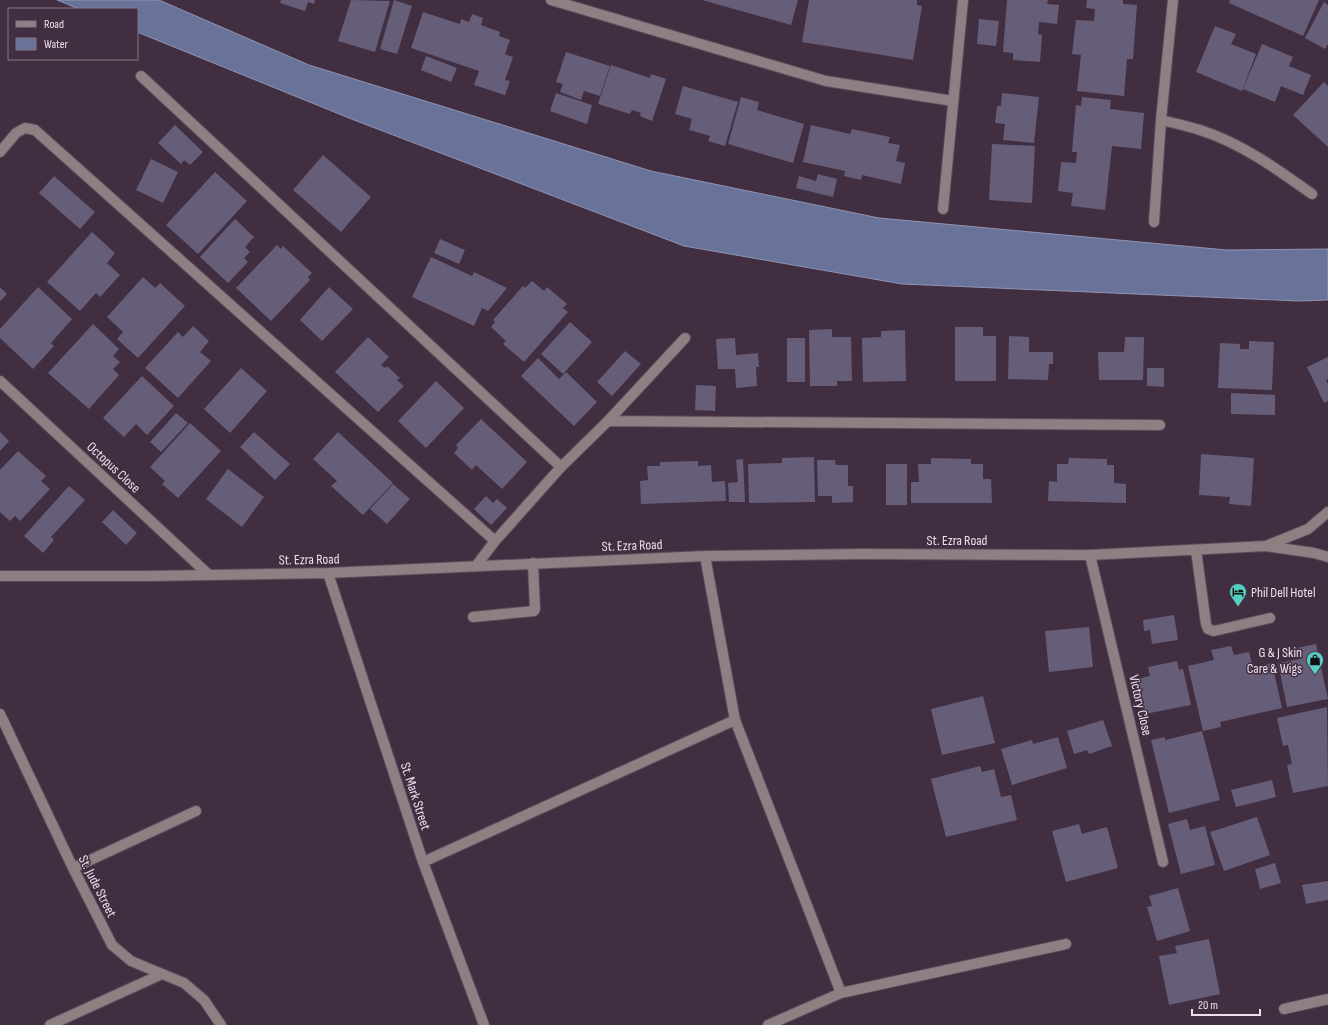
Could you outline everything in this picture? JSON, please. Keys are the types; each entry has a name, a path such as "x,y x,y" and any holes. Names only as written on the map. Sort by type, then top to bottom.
{"street":[{"path":"551,0 826,80 952,101"},
{"path":"943,209 952,101 963,0"},
{"path":"1154,222 1161,120 1173,0"},
{"path":"141,76 561,467"},
{"path":"1161,120 1200,130 1244,149 1277,169 1312,194"},
{"path":"0,152 16,133 25,128 35,130 495,541"},
{"path":"476,566 495,541 561,467 608,421 685,338"},
{"name":"Octopus Close","path":"0,380 209,575"},
{"path":"608,421 1160,425"},
{"path":"1266,546 1308,529 1328,512"},
{"path":"1266,546 1314,553 1328,557"},
{"name":"St. Ezra Road","path":"0,576 328,573 705,556 862,554 1090,555 1266,546"},
{"path":"1196,550 1206,624 1208,629 1214,631 1270,618"},
{"name":"Victory Close","path":"1090,555 1164,862"},
{"path":"705,556 735,720 841,993"},
{"path":"473,616 534,611 533,563"},
{"name":"St. Mark Street","path":"328,573 423,862 484,1025"},
{"name":"St. Jude Street","path":"0,714 72,868 112,945 131,962 184,983 204,1000 221,1025"},
{"path":"423,862 735,720"},
{"path":"72,868 196,811"},
{"path":"768,1025 841,993 1066,944"},
{"path":"50,1025 162,974"},
{"path":"1284,1009 1328,999"}],"water":[{"path":"57,0 159,0 309,65 651,171 879,218 1227,250 1328,249 1328,300 1299,301 902,284 684,246 354,120 138,32 138,8 77,8"}],"building":[{"path":"281,0 315,0 314,4 308,2 305,11 280,3"},
{"path":"351,0 390,1 375,52 338,41"},
{"path":"394,0 412,6 397,54 380,49"},
{"path":"702,0 798,0 791,25"},
{"path":"809,0 917,0 917,5 922,6 913,60 802,42"},
{"path":"1007,0 1048,0 1047,4 1059,5 1057,24 1039,22 1038,34 1042,35 1040,62 1013,60 1013,53 1003,52"},
{"path":"1087,0 1123,0 1123,4 1137,5 1133,59 1127,59 1124,96 1077,91 1081,55 1072,54 1076,20 1094,21 1095,9 1086,8"},
{"path":"1230,0 1319,0 1303,36 1229,3"},
{"path":"1324,2 1328,5 1328,44 1325,49 1305,38"},
{"path":"423,12 460,24 461,19 469,22 472,14 483,18 481,25 500,32 499,36 510,40 505,54 513,57 505,80 510,81 505,95 474,85 479,71 411,48"},
{"path":"979,19 999,21 996,46 977,44"},
{"path":"1215,26 1236,34 1231,44 1256,54 1242,91 1196,72"},
{"path":"1262,44 1293,57 1289,66 1311,75 1303,95 1281,86 1275,102 1243,89"},
{"path":"566,52 610,66 600,96 584,91 581,100 560,92 563,84 556,82"},
{"path":"426,56 457,68 451,82 421,70"},
{"path":"611,65 650,78 651,74 666,79 652,121 640,116 641,113 632,110 630,114 598,104"},
{"path":"1324,82 1328,86 1328,147 1293,115"},
{"path":"683,86 738,102 725,146 708,141 710,136 689,130 692,119 675,114"},
{"path":"556,93 592,105 587,124 550,111"},
{"path":"1002,93 1039,97 1034,143 1003,140 1005,124 995,123 997,106 1001,106"},
{"path":"741,97 759,102 757,110 804,124 793,163 728,144"},
{"path":"1082,97 1111,100 1110,109 1144,113 1141,149 1112,146 1105,210 1071,206 1073,193 1058,191 1061,162 1076,163 1077,152 1072,152 1076,105 1081,106"},
{"path":"175,125 203,152 190,165 184,160 181,164 158,143"},
{"path":"811,125 850,134 852,129 890,137 888,143 900,145 896,161 905,163 901,184 862,175 861,180 844,176 845,171 803,162"},
{"path":"992,144 1035,146 1032,203 989,200"},
{"path":"323,155 371,197 341,232 293,190"},
{"path":"151,159 178,172 163,203 136,190"},
{"path":"215,172 247,201 198,254 166,225"},
{"path":"818,174 837,179 833,197 796,188 799,176 816,181"},
{"path":"54,176 95,212 80,229 39,193"},
{"path":"235,219 254,237 245,247 250,252 244,258 248,262 228,283 200,257"},
{"path":"92,232 115,253 107,263 120,275 100,297 96,293 80,311 47,282"},
{"path":"440,239 465,250 459,264 434,253"},
{"path":"277,245 281,249 283,246 312,273 308,277 310,280 271,321 236,288"},
{"path":"431,257 472,276 474,272 507,288 488,311 482,308 474,326 412,297"},
{"path":"143,277 155,288 160,283 185,306 138,358 117,339 123,332 107,317"},
{"path":"532,281 544,291 547,287 567,304 563,308 568,312 524,362 503,344 506,341 491,327 495,322 493,320 523,286 525,288"},
{"path":"0,287 7,294 0,301"},
{"path":"38,287 72,319 51,343 54,346 33,369 0,338 0,329"},
{"path":"329,287 353,309 322,341 300,320"},
{"path":"570,322 592,342 563,374 541,354"},
{"path":"93,324 119,349 113,356 120,362 113,369 119,375 89,409 48,373"},
{"path":"193,326 209,341 200,352 211,361 178,398 145,368 178,332 183,337"},
{"path":"955,327 983,327 983,336 996,336 996,381 955,381"},
{"path":"832,329 832,337 851,337 852,381 837,381 837,386 810,386 809,330"},
{"path":"905,330 906,381 863,382 862,338 881,337 881,331"},
{"path":"1009,336 1029,337 1029,352 1053,352 1053,364 1049,364 1048,380 1008,379"},
{"path":"368,337 389,357 381,365 385,368 387,366 400,378 397,380 404,386 378,412 335,372"},
{"path":"1125,337 1144,337 1143,380 1099,380 1098,352 1124,352"},
{"path":"735,338 736,355 758,353 759,367 756,367 757,386 736,388 735,369 718,369 716,339"},
{"path":"787,338 805,338 805,382 787,382"},
{"path":"1249,341 1274,342 1272,390 1218,388 1220,343 1240,344 1240,349 1249,349"},
{"path":"625,351 641,364 612,396 597,382"},
{"path":"1328,357 1328,379 1326,380 1328,384 1328,401 1324,403 1307,367"},
{"path":"538,358 559,379 566,372 597,402 574,426 521,376"},
{"path":"241,368 267,391 230,433 204,409"},
{"path":"1147,368 1164,368 1164,387 1147,386"},
{"path":"142,376 174,406 147,435 136,424 124,437 103,418"},
{"path":"436,381 464,408 426,448 398,421"},
{"path":"696,385 716,386 715,411 695,410"},
{"path":"1231,393 1275,395 1275,415 1231,414"},
{"path":"176,413 188,423 161,452 150,442"},
{"path":"481,419 527,462 502,489 476,465 472,470 454,453 458,448 456,445"},
{"path":"190,423 221,451 178,498 162,484 165,481 150,467"},
{"path":"0,432 9,441 0,451"},
{"path":"254,432 290,464 275,480 240,447"},
{"path":"338,432 393,483 363,515 331,486 337,481 313,459"},
{"path":"18,451 46,476 41,481 50,489 20,521 15,516 10,521 0,512 0,470"},
{"path":"1201,454 1254,458 1251,506 1229,504 1230,497 1199,495"},
{"path":"814,457 815,502 749,503 748,464 782,463 782,458"},
{"path":"931,458 971,459 971,464 983,464 983,479 991,479 992,503 911,503 911,482 919,482 918,464 931,464"},
{"path":"1069,458 1107,459 1107,465 1114,465 1114,483 1126,484 1126,503 1048,501 1049,481 1057,482 1057,464 1068,464"},
{"path":"743,459 745,502 729,502 728,483 738,482 736,460"},
{"path":"817,460 835,460 836,465 848,465 848,486 853,486 853,502 832,503 832,496 818,496"},
{"path":"698,461 698,466 711,465 712,482 725,481 726,501 641,504 640,481 648,480 647,466 660,466 660,462"},
{"path":"886,464 907,464 907,505 886,505"},
{"path":"228,469 264,497 242,527 206,499"},
{"path":"393,484 410,499 387,524 370,509"},
{"path":"69,486 85,500 51,537 54,540 43,553 24,536"},
{"path":"486,496 493,503 497,499 507,508 491,525 474,509"},
{"path":"113,510 137,533 126,545 102,522"},
{"path":"1174,615 1178,640 1152,644 1150,630 1144,631 1143,620"},
{"path":"1089,627 1093,667 1049,672 1045,631"},
{"path":"1316,644 1328,699 1287,707 1278,663 1300,659 1297,648"},
{"path":"1231,646 1234,655 1249,652 1253,668 1272,663 1282,708 1220,722 1221,727 1203,731 1188,666 1214,660 1211,650"},
{"path":"1177,661 1179,670 1183,669 1191,705 1145,714 1137,679 1150,676 1148,667"},
{"path":"983,696 995,743 942,755 931,709"},
{"path":"1327,707 1328,786 1293,793 1287,765 1292,764 1288,745 1283,746 1277,718"},
{"path":"1103,720 1112,746 1089,754 1087,750 1074,754 1067,731"},
{"path":"1202,731 1220,800 1169,813 1151,740 1165,737 1165,740"},
{"path":"1058,737 1067,768 1012,785 1001,749 1032,740 1033,744"},
{"path":"980,766 982,772 994,769 1001,797 1011,795 1017,820 946,837 931,779"},
{"path":"1272,780 1276,797 1236,807 1231,790"},
{"path":"1257,817 1270,855 1224,871 1210,832"},
{"path":"1187,819 1190,830 1205,826 1215,865 1181,874 1168,824"},
{"path":"1079,824 1082,834 1107,827 1118,868 1066,882 1052,831"},
{"path":"1275,863 1281,883 1260,889 1255,869"},
{"path":"1328,881 1328,900 1306,904 1302,885"},
{"path":"1178,888 1190,931 1157,941 1147,907 1152,906 1149,896"},
{"path":"1209,939 1220,994 1169,1005 1159,956 1177,953 1175,946"}],"place":[{"name":"Phil Dell Hotel","path":"1238,607"},
{"name":"G & J Skin Care & Wigs","path":"1315,675"}]}
